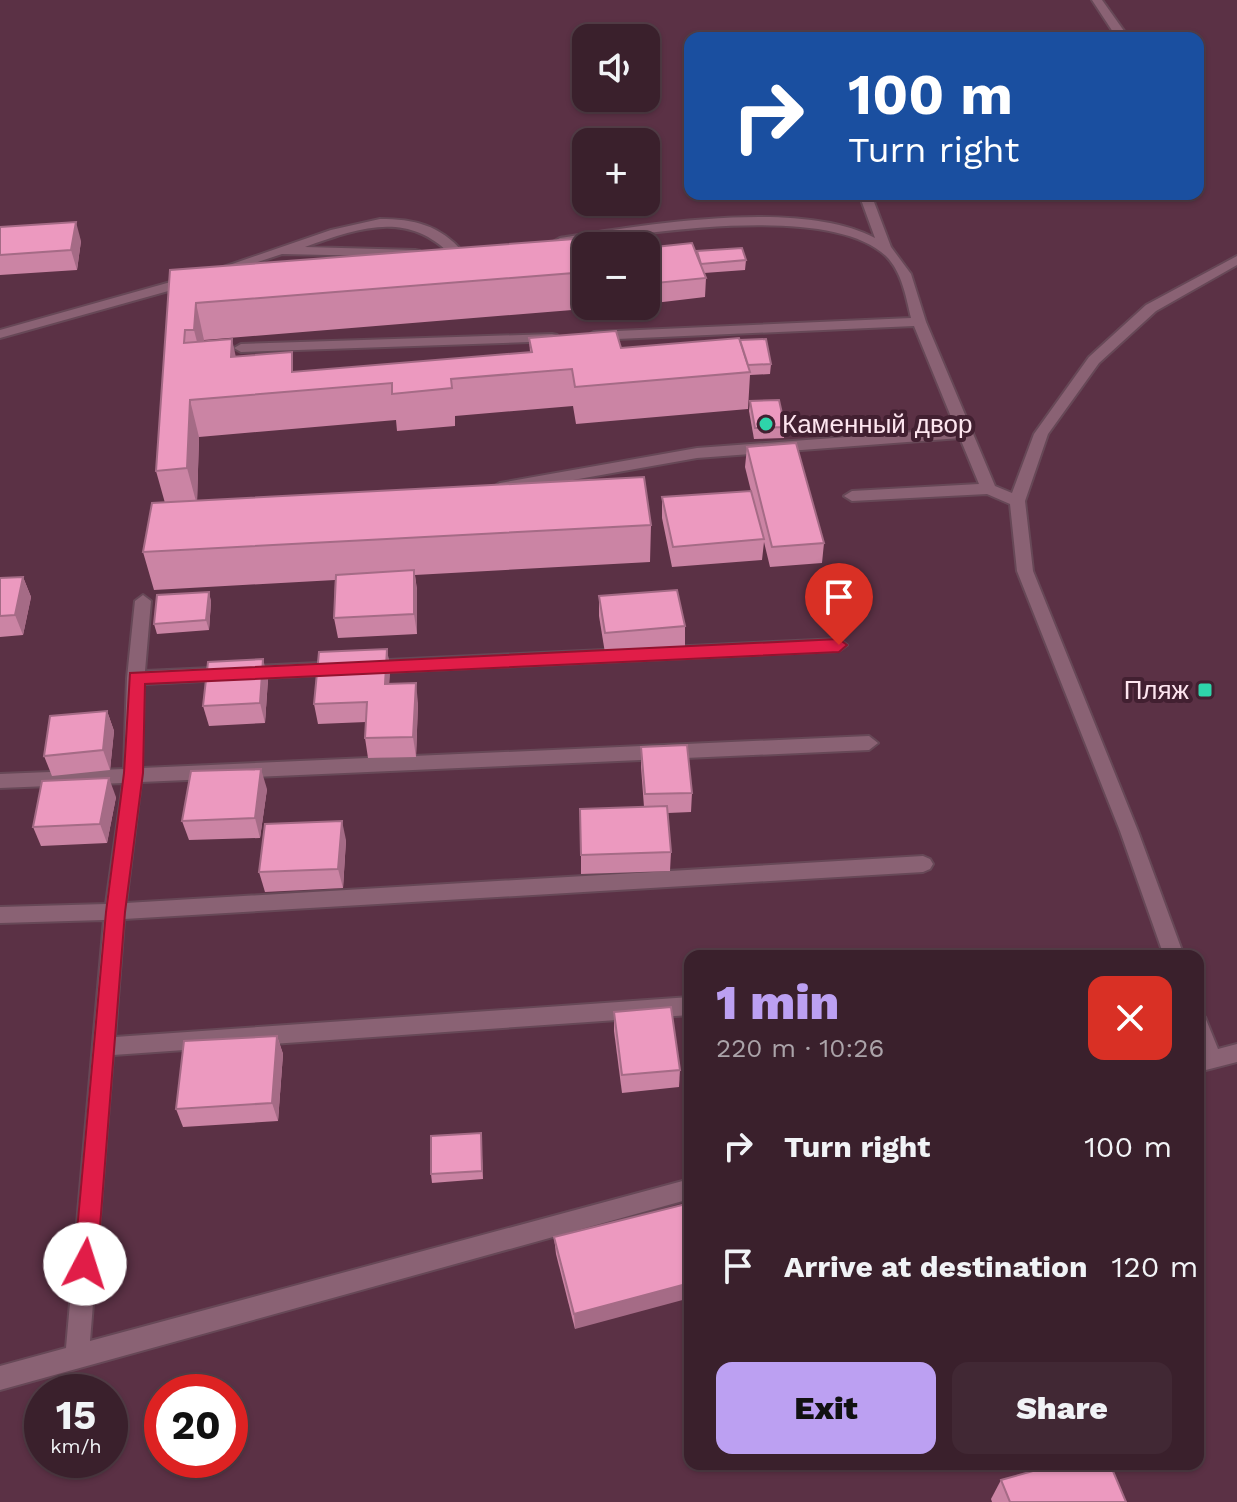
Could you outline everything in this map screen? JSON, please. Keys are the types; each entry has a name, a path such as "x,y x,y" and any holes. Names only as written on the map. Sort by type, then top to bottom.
{"lane":[{"path":"1097,0 1119,32"},
{"path":"867,200 886,250 908,277 919,322 989,489"},
{"path":"0,334 132,299 281,250 351,229 409,221 445,238 462,252 281,250"},
{"path":"541,245 658,227 786,222 847,231 886,250"},
{"path":"1172,950 1129,831 1025,571 1017,501 1041,434 1094,360 1151,308 1237,260"},
{"path":"241,348 777,330 919,322"},
{"path":"478,492 697,453 966,433"},
{"path":"852,496 989,489 1017,501"},
{"path":"77,1357 115,912 133,773 136,678 143,601"},
{"path":"136,678 839,645"},
{"path":"0,781 869,743"},
{"path":"0,915 115,912 923,864"},
{"path":"104,1047 684,1006"},
{"path":"1205,1061 1237,1053"},
{"path":"0,1378 684,1191"}],"shaded area":[{"path":"0,0 1237,0 1237,1502 0,1502"}],"building":[{"path":"76,222 71,250 0,255 0,227"},
{"path":"572,239 572,273 196,303 194,330 185,330 184,343 232,339 231,357 292,352 292,372 532,352 529,338 616,331 621,348 739,338 750,372 575,387 572,369 451,379 452,388 392,394 392,383 190,400 187,468 156,471 170,270"},
{"path":"692,243 706,278 660,283 660,246"},
{"path":"742,248 746,260 701,264 697,251"},
{"path":"766,339 771,364 748,365 740,340"},
{"path":"779,400 785,427 755,428 750,401"},
{"path":"796,443 824,543 772,547 747,447"},
{"path":"644,477 651,525 143,552 152,503"},
{"path":"751,491 764,539 673,547 662,497"},
{"path":"414,570 414,614 334,618 336,575"},
{"path":"23,577 15,615 0,616 0,578"},
{"path":"677,590 685,626 605,633 599,596"},
{"path":"209,592 206,620 154,624 157,595"},
{"path":"387,649 385,684 416,683 413,737 365,738 367,702 314,704 319,652"},
{"path":"263,659 260,703 203,706 208,662"},
{"path":"107,711 103,750 44,756 50,716"},
{"path":"687,745 692,793 645,794 641,747"},
{"path":"261,769 255,818 182,821 191,771"},
{"path":"109,778 100,824 33,827 42,781"},
{"path":"667,806 671,852 581,855 580,809"},
{"path":"342,821 338,869 259,872 265,824"},
{"path":"671,1007 680,1070 622,1075 614,1012"},
{"path":"277,1036 272,1103 176,1109 184,1041"},
{"path":"481,1133 482,1171 431,1174 431,1136"},
{"path":"684,1204 684,1285 574,1314 554,1237"},
{"path":"1037,1470 1113,1470 1126,1502 1010,1502 1001,1480"}],"place":[{"name":"Каменный двор","path":"766,424"},
{"name":"Пляж","path":"1205,690"}],"route":[{"path":"85,1264 115,912 133,773 136,678 839,645"}]}
